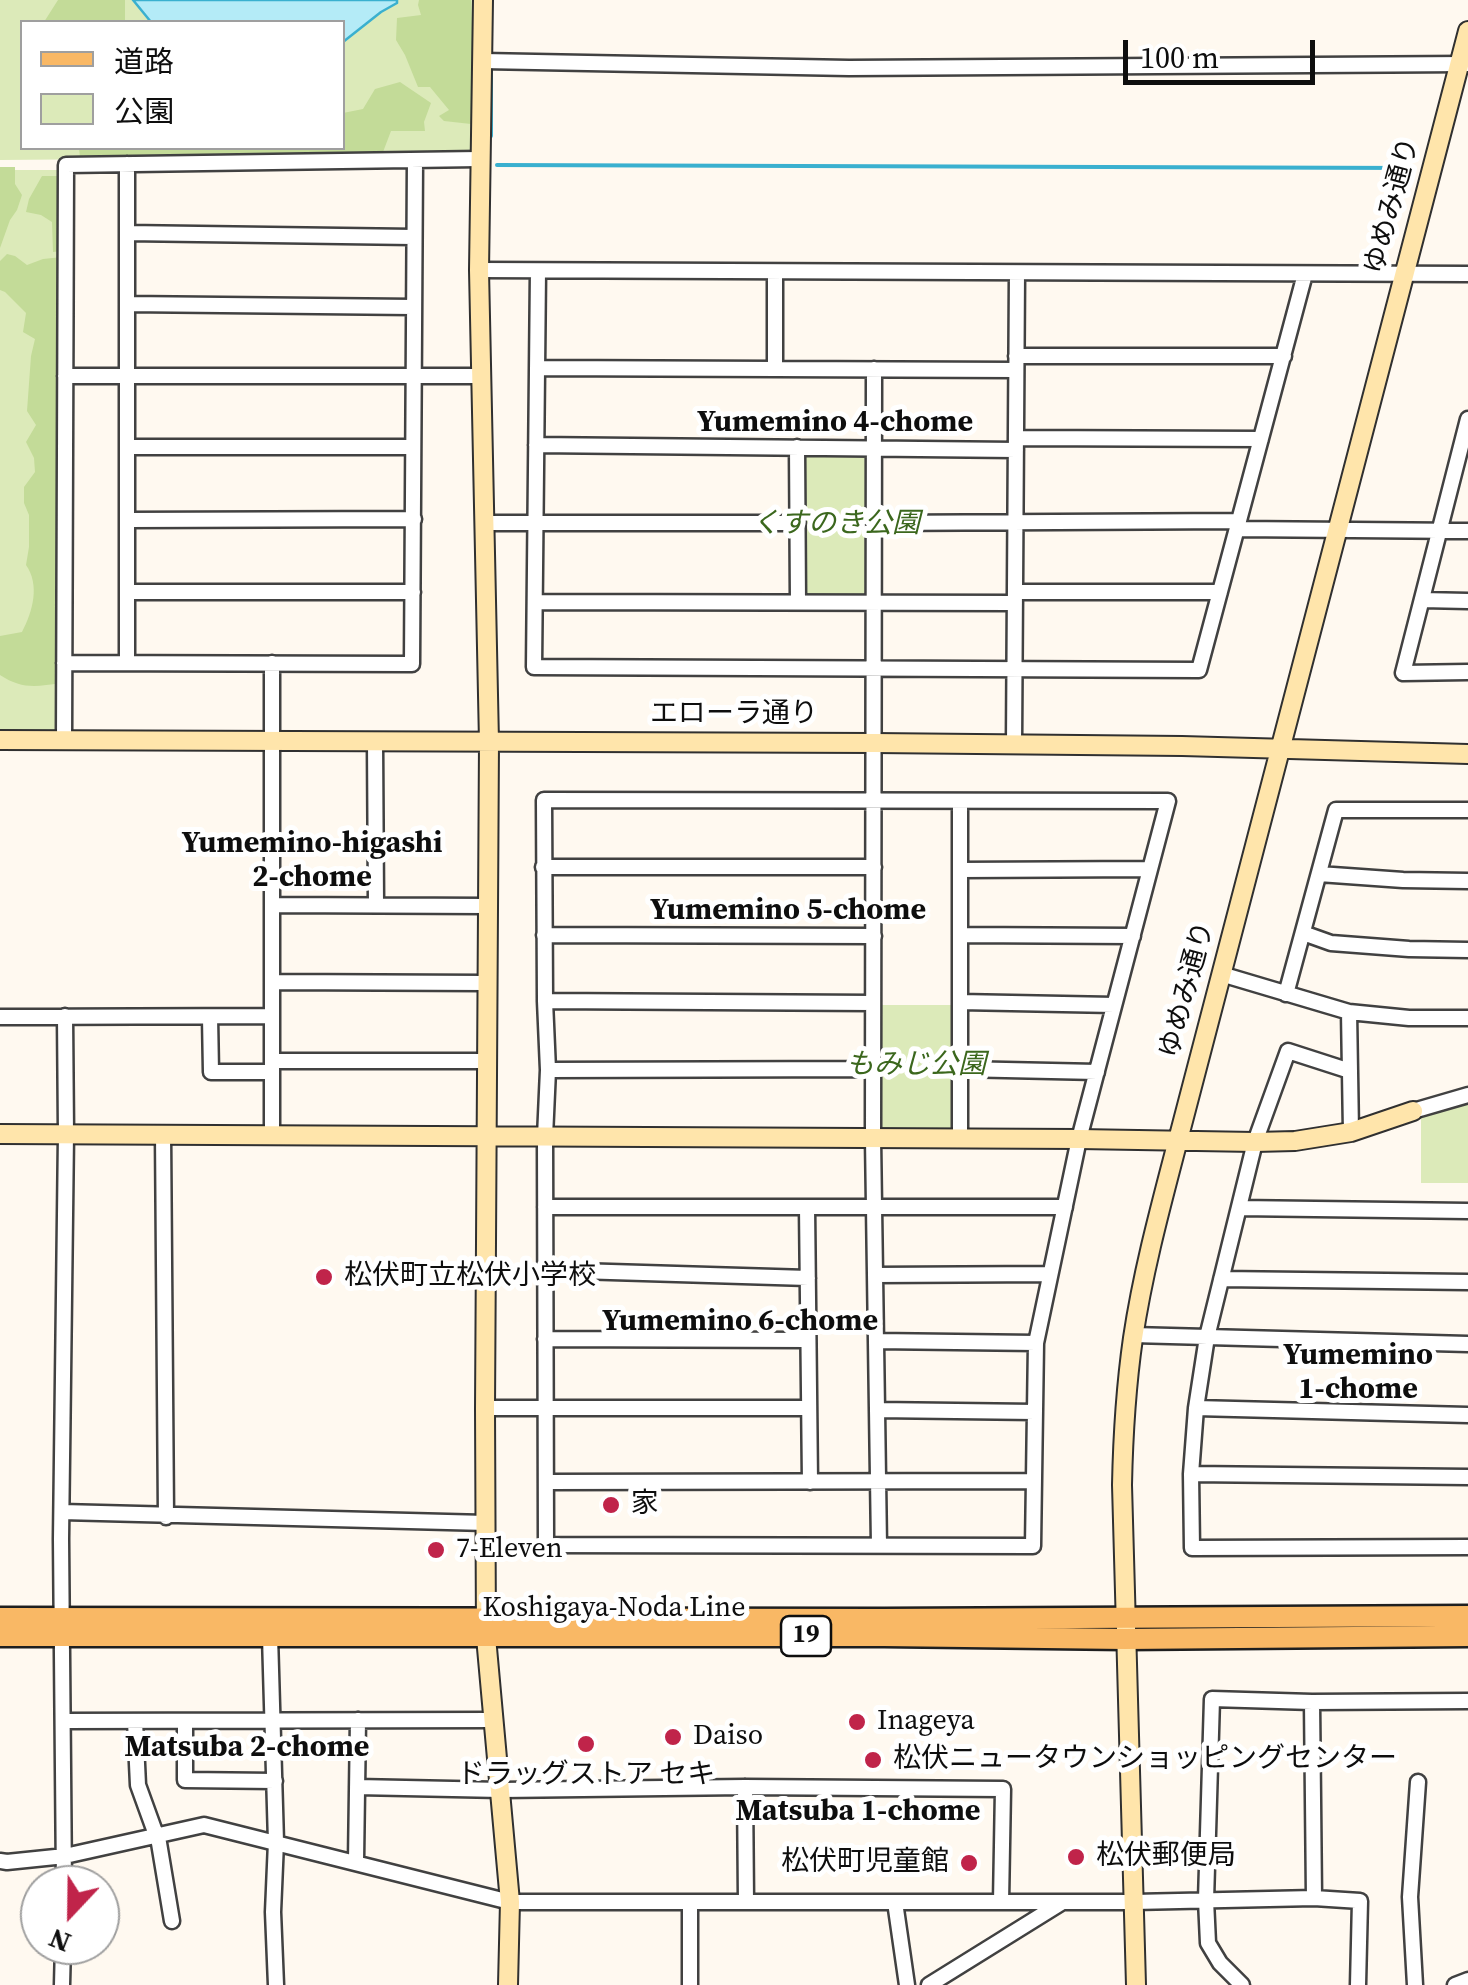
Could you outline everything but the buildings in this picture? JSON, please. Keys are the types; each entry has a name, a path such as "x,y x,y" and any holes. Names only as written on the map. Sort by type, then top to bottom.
{"main road":[{"name":"Koshigaya-Noda Line","path":"0,1636 62,1628 486,1627 884,1636 1468,1616"},
{"name":"Koshigaya-Noda Line","path":"0,1618 62,1628 270,1636 486,1627"},
{"name":"Koshigaya-Noda Line","path":"1125,1628 1468,1636"}],"street":[{"path":"484,0 488,61 479,159 479,270 488,742 486,1627 510,1902 508,1985"},
{"name":"ゆめみ通り","path":"1136,1985 1123,1433 1133,1334 1152,1239 1404,274 1464,64 1468,31"},
{"path":"488,61 849,68 1464,64"},
{"path":"64,741 66,165 479,159"},
{"path":"64,663 412,664 415,160"},
{"path":"127,164 127,663"},
{"path":"127,233 413,236"},
{"path":"479,270 1468,274"},
{"path":"538,270 534,668 1199,670 1305,274"},
{"path":"775,272 775,369"},
{"path":"1014,744 1017,273"},
{"path":"127,304 413,307"},
{"path":"537,368 874,370 1284,356"},
{"path":"874,370 873,1139 879,1545"},
{"path":"66,376 481,376"},
{"path":"1468,419 1462,464 1439,531 1403,673 1468,672"},
{"path":"536,445 874,448 1261,439"},
{"path":"127,447 413,447"},
{"path":"797,447 798,602"},
{"path":"127,520 414,520"},
{"path":"874,523 1015,521 1468,531"},
{"path":"484,523 798,523"},
{"path":"127,592 414,592"},
{"path":"535,602 874,602 1220,592"},
{"path":"1422,600 1468,600"},
{"path":"272,664 272,1134"},
{"name":"エローラ通り","path":"0,740 874,742 1468,754"},
{"path":"374,742 376,906"},
{"path":"544,800 874,800 1168,801 1079,1138 1036,1343 1033,1546 546,1545 544,1138 548,1070 544,800"},
{"path":"960,801 960,1138"},
{"path":"1286,994 1336,810 1468,810"},
{"path":"543,866 874,868"},
{"path":"960,870 1150,869"},
{"path":"1319,874 1468,881"},
{"path":"272,905 487,906"},
{"path":"1303,933 1331,944 1468,950"},
{"path":"544,935 874,936"},
{"path":"960,935 1132,936"},
{"path":"1221,974 1349,1012 1468,1018"},
{"path":"272,982 486,984"},
{"path":"544,1001 874,1003"},
{"path":"960,1002 1114,1005"},
{"path":"1349,1012 1351,1132"},
{"path":"0,1016 272,1016"},
{"path":"64,1016 65,1865"},
{"path":"210,1016 210,1072 272,1066 487,1061"},
{"path":"1350,1071 1288,1051 1255,1142 1207,1337 1191,1474 1192,1548 1468,1547"},
{"path":"548,1070 873,1069"},
{"path":"960,1070 1097,1072"},
{"path":"0,1134 1296,1141 1351,1132 1468,1095"},
{"path":"163,1134 166,1517"},
{"path":"545,1206 1065,1207"},
{"path":"807,1206 810,1482"},
{"path":"1238,1208 1468,1211"},
{"path":"545,1270 808,1278"},
{"path":"875,1275 1050,1274"},
{"path":"1221,1279 1468,1282"},
{"path":"1133,1334 1468,1344"},
{"path":"545,1339 808,1340"},
{"path":"876,1341 1036,1343"},
{"path":"484,1408 809,1408"},
{"path":"1196,1408 1468,1415"},
{"path":"877,1410 1035,1412"},
{"path":"1191,1474 1468,1477"},
{"path":"546,1482 1034,1481"},
{"path":"62,1512 486,1523"},
{"path":"270,1636 276,1985"},
{"path":"1242,1985 1220,1963 1208,1943 1212,1699 1468,1701"},
{"path":"1312,1702 1314,1898"},
{"path":"356,1862 358,1720"},
{"path":"63,1721 493,1720"},
{"path":"135,1721 138,1785 160,1844 172,1922"},
{"path":"185,1721 185,1780 274,1781"},
{"path":"1416,1985 1410,1898 1418,1782"},
{"path":"745,1787 746,1902"},
{"path":"357,1788 1003,1789 1002,1902"},
{"path":"0,1861 65,1856 204,1824 510,1902 1134,1902 1314,1898 1360,1901 1358,1985"},
{"path":"690,1902 690,1985"},
{"path":"895,1902 908,1985"},
{"path":"928,1985 1062,1902"},
{"path":"1455,1985 1468,1980"}],"green space":[{"path":"0,0 483,0 477,156 0,160"},
{"path":"58,0 125,0 125,20 45,20"},
{"path":"419,0 471,0 475,92 471,124 444,121 439,116 449,110 430,87 418,87 396,40 397,18 421,15"},
{"path":"400,82 431,103 425,131 391,131 383,152 80,157 79,150 345,150 345,113 363,109 375,89"},
{"path":"0,167 15,167 15,184 22,195 0,248"},
{"path":"0,170 60,170 55,732 0,732"},
{"path":"42,176 64,176 62,251 53,252 52,222 26,212"},
{"path":"7,254 27,265 62,257 60,683 29,686 0,675 0,636 22,632 34,589 26,565 29,515 24,487 35,472 34,458 26,442 36,425 27,411 35,339 23,332 26,313 0,290 0,261"},
{"name":"くすのき公園","path":"869,453 870,597 803,597 802,454"},
{"name":"もみじ公園","path":"881,1005 952,1005 953,1126 947,1130 886,1131 880,1127"},
{"path":"1468,1102 1468,1183 1421,1183 1421,1118"}],"water":[{"path":"133,0 397,0 345,40 345,20 149,20"}],"waterway":[{"path":"491,31 491,57"},
{"path":"491,66 491,136"},
{"path":"497,165 1410,168"}],"place":[{"name":"松伏町立松伏小学校","path":"324,1277"},
{"name":"家","path":"611,1505"},
{"name":"7-Eleven","path":"436,1550"},
{"name":"Inageya","path":"857,1722"},
{"name":"Daiso","path":"673,1737"},
{"name":"ドラッグストア セキ","path":"586,1744"},
{"name":"松伏ニュータウンショッピングセンター","path":"873,1760"},
{"name":"松伏郵便局","path":"1076,1857"},
{"name":"松伏町児童館","path":"969,1863"}],"district":[{"name":"Yumemino 4-chome","path":"835,423"},
{"name":"Yumemino-higashi 2-chome","path":"312,861"},
{"name":"Yumemino 5-chome","path":"788,911"},
{"name":"Yumemino 6-chome","path":"740,1322"},
{"name":"Yumemino 1-chome","path":"1358,1373"},
{"name":"Matsuba 2-chome","path":"247,1748"},
{"name":"Matsuba 1-chome","path":"858,1812"}]}
